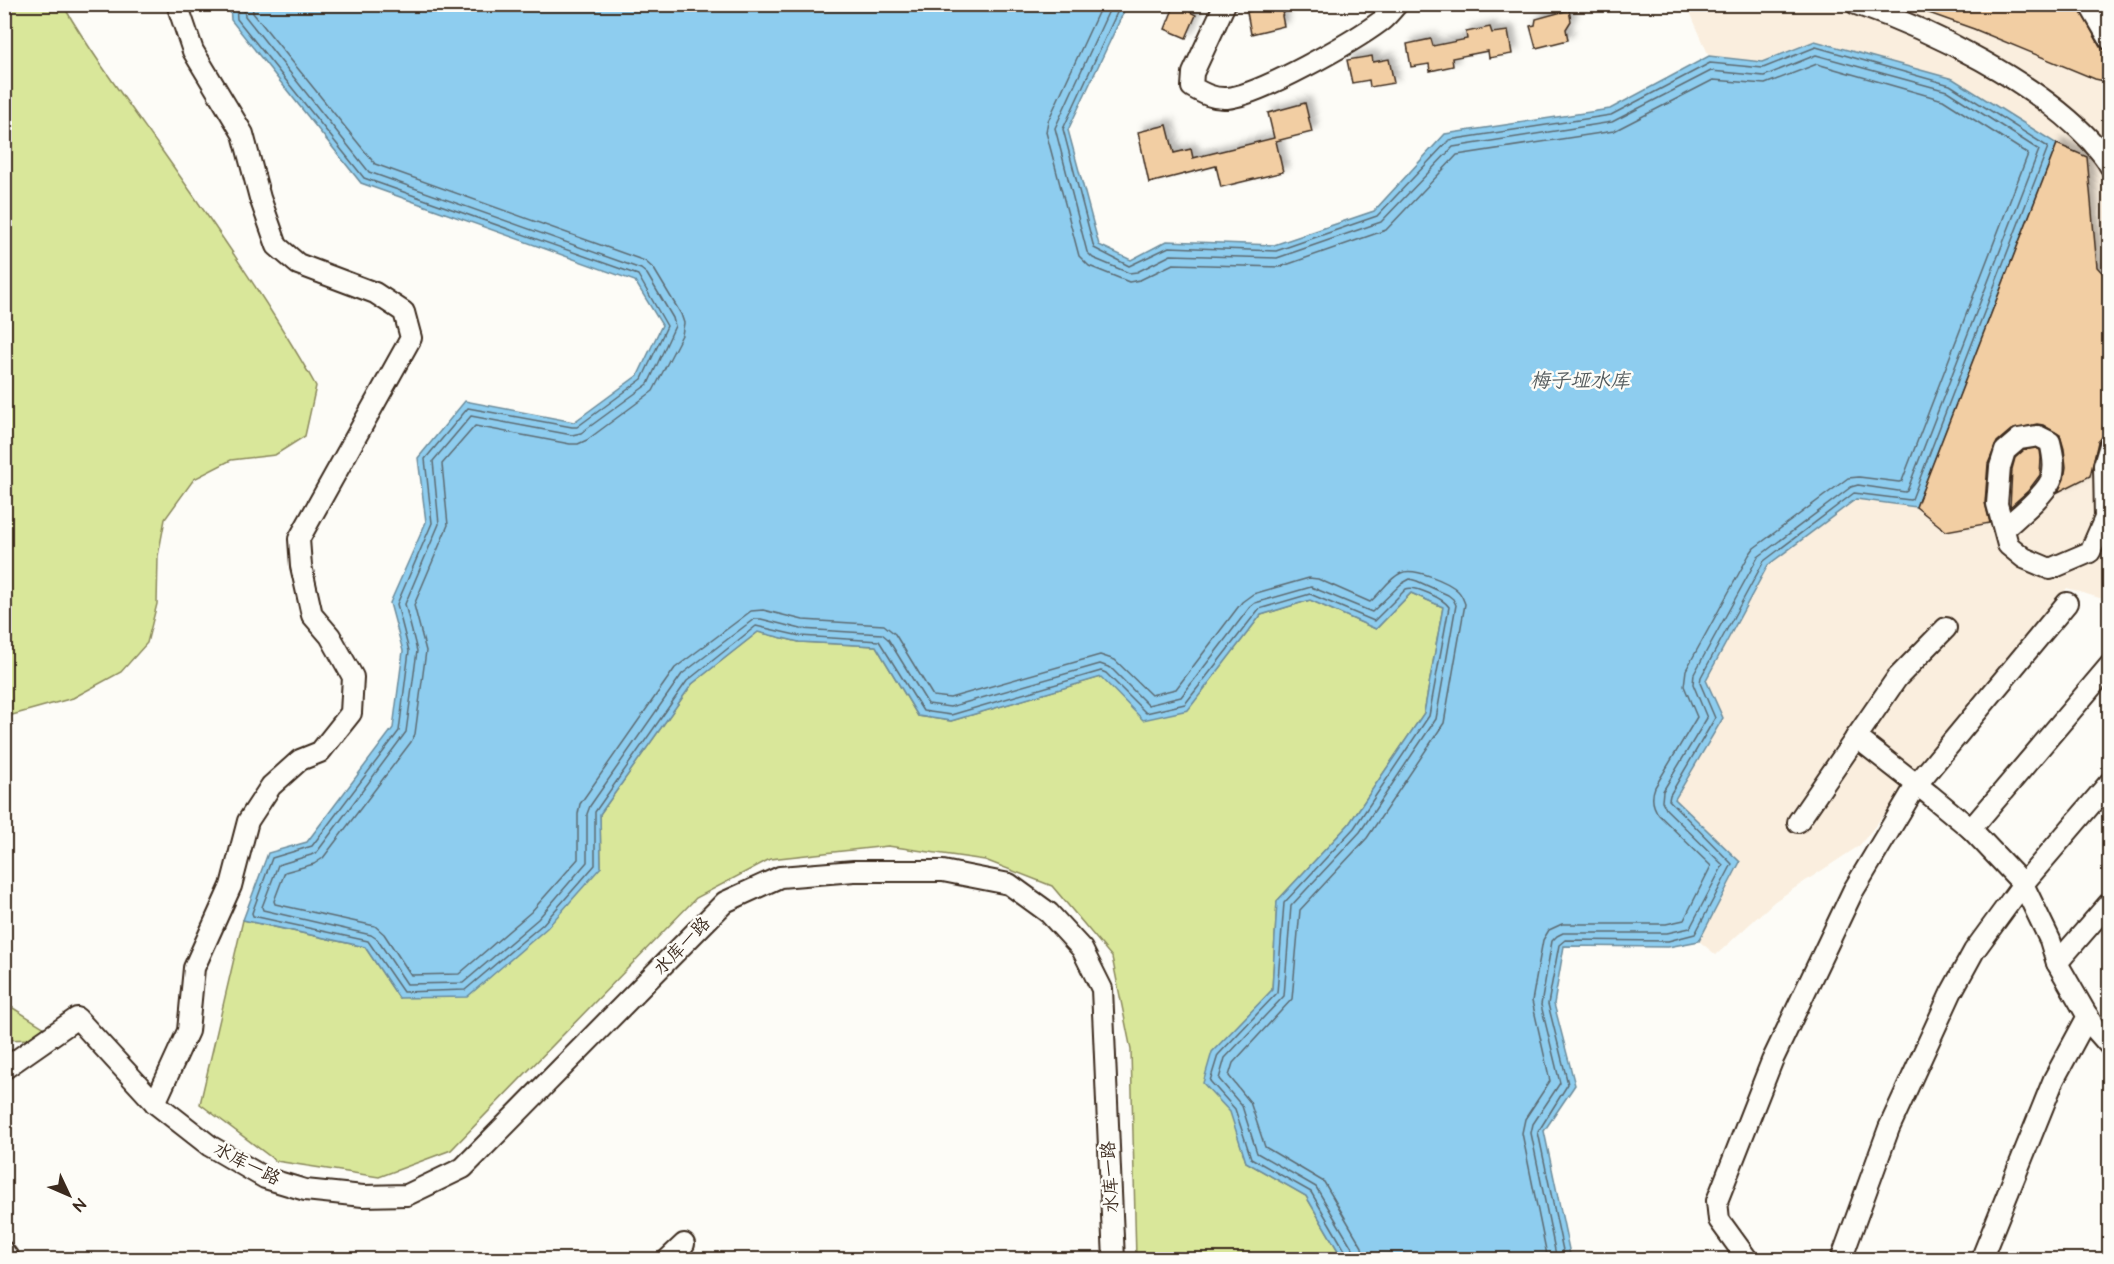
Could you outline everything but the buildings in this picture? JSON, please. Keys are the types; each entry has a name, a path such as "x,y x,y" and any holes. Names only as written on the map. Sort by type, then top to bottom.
{"street":[{"path":"156,1103 188,1031 194,968 231,886 248,821 271,786 300,760 320,752 351,712 353,677 330,636 312,615 301,566 300,539 411,338 404,312 375,293 298,264 277,246 260,198 243,134 193,51 177,4"},
{"path":"1225,4 1193,73 1192,87 1208,96 1227,98 1246,94 1344,45 1382,20 1397,4"},
{"path":"1856,4 1977,57 2075,124 2106,158 2109,166"},
{"path":"2089,4 2109,40"},
{"path":"2004,529 2008,545 2024,558 2050,569 2090,552 2105,518 2104,465 2109,445"},
{"path":"1748,1260 1719,1220 1717,1201 1772,1061 1853,891 1917,784 2067,603"},
{"path":"1798,822 1897,678 1946,628"},
{"path":"1971,829 2109,665"},
{"path":"1856,737 1971,829 2023,884 2050,940 2057,963 2088,1016 2107,1036"},
{"path":"1841,1260 1889,1128 1951,993 1974,951 2023,884 2109,782"},
{"name":"水库一路","path":"4,1069 76,1018 156,1103 210,1146 265,1178 305,1190 363,1196 407,1195 463,1167 725,902 780,877 854,871 943,871 1009,884 1049,913 1082,949 1102,990 1114,1260"},
{"path":"2057,963 2109,902"},
{"path":"1981,1260 2054,1078 2088,1016"},
{"path":"667,1260 684,1244"},
{"path":"4,1252 9,1260"}],"shaded area":[{"path":"1687,5 2104,5 2110,14 2109,280 2097,267 2087,157 2057,144 1953,79 1815,41 1762,62 1709,56"},
{"path":"2109,425 2109,601 2067,588 1859,846 1775,901 1716,955 1699,941 1740,862 1675,799 1723,718 1706,680 1768,565 1856,499 1916,507 1946,531 1999,521 2090,476"}],"green space":[{"path":"5,4 63,5 85,41 240,264 316,386 305,436 275,455 231,460 194,479 165,519 158,556 157,604 147,643 121,672 73,698 5,717"},
{"path":"1411,593 1443,607 1424,713 1349,824 1277,901 1272,990 1213,1052 1246,1162 1306,1196 1343,1259 1136,1259 1131,1050 1112,957 1052,886 985,860 888,846 770,859 696,898 451,1150 379,1177 276,1161 200,1104 243,920 365,947 399,998 601,867 600,814 692,684 758,632 799,642 876,646 918,716 951,721 1101,677 1188,709 1261,615 1310,600 1376,629"},
{"path":"5,1003 61,1038 5,1040"}],"water":[{"name":"梅子垭水库","path":"230,5 1127,5 1068,130 1099,245 1131,260 1167,241 1274,245 1374,211 1445,134 1610,109 1709,56 1762,62 1815,41 1953,79 2057,144 1916,507 1856,499 1768,565 1706,680 1723,718 1675,799 1740,862 1699,941 1668,947 1564,946 1554,1004 1575,1085 1544,1131 1571,1259 1343,1259 1306,1196 1246,1162 1230,1112 1203,1083 1212,1052 1272,990 1277,901 1349,824 1424,713 1443,607 1411,593 1376,629 1310,600 1261,615 1188,710 1143,720 1101,677 951,721 918,716 876,646 799,642 758,632 692,684 600,814 601,867 547,928 467,997 399,998 365,947 243,920 268,853 307,842 393,728 403,651 390,603 426,522 418,458 465,401 574,422 638,375 662,325 635,281 361,183 231,20"}]}
